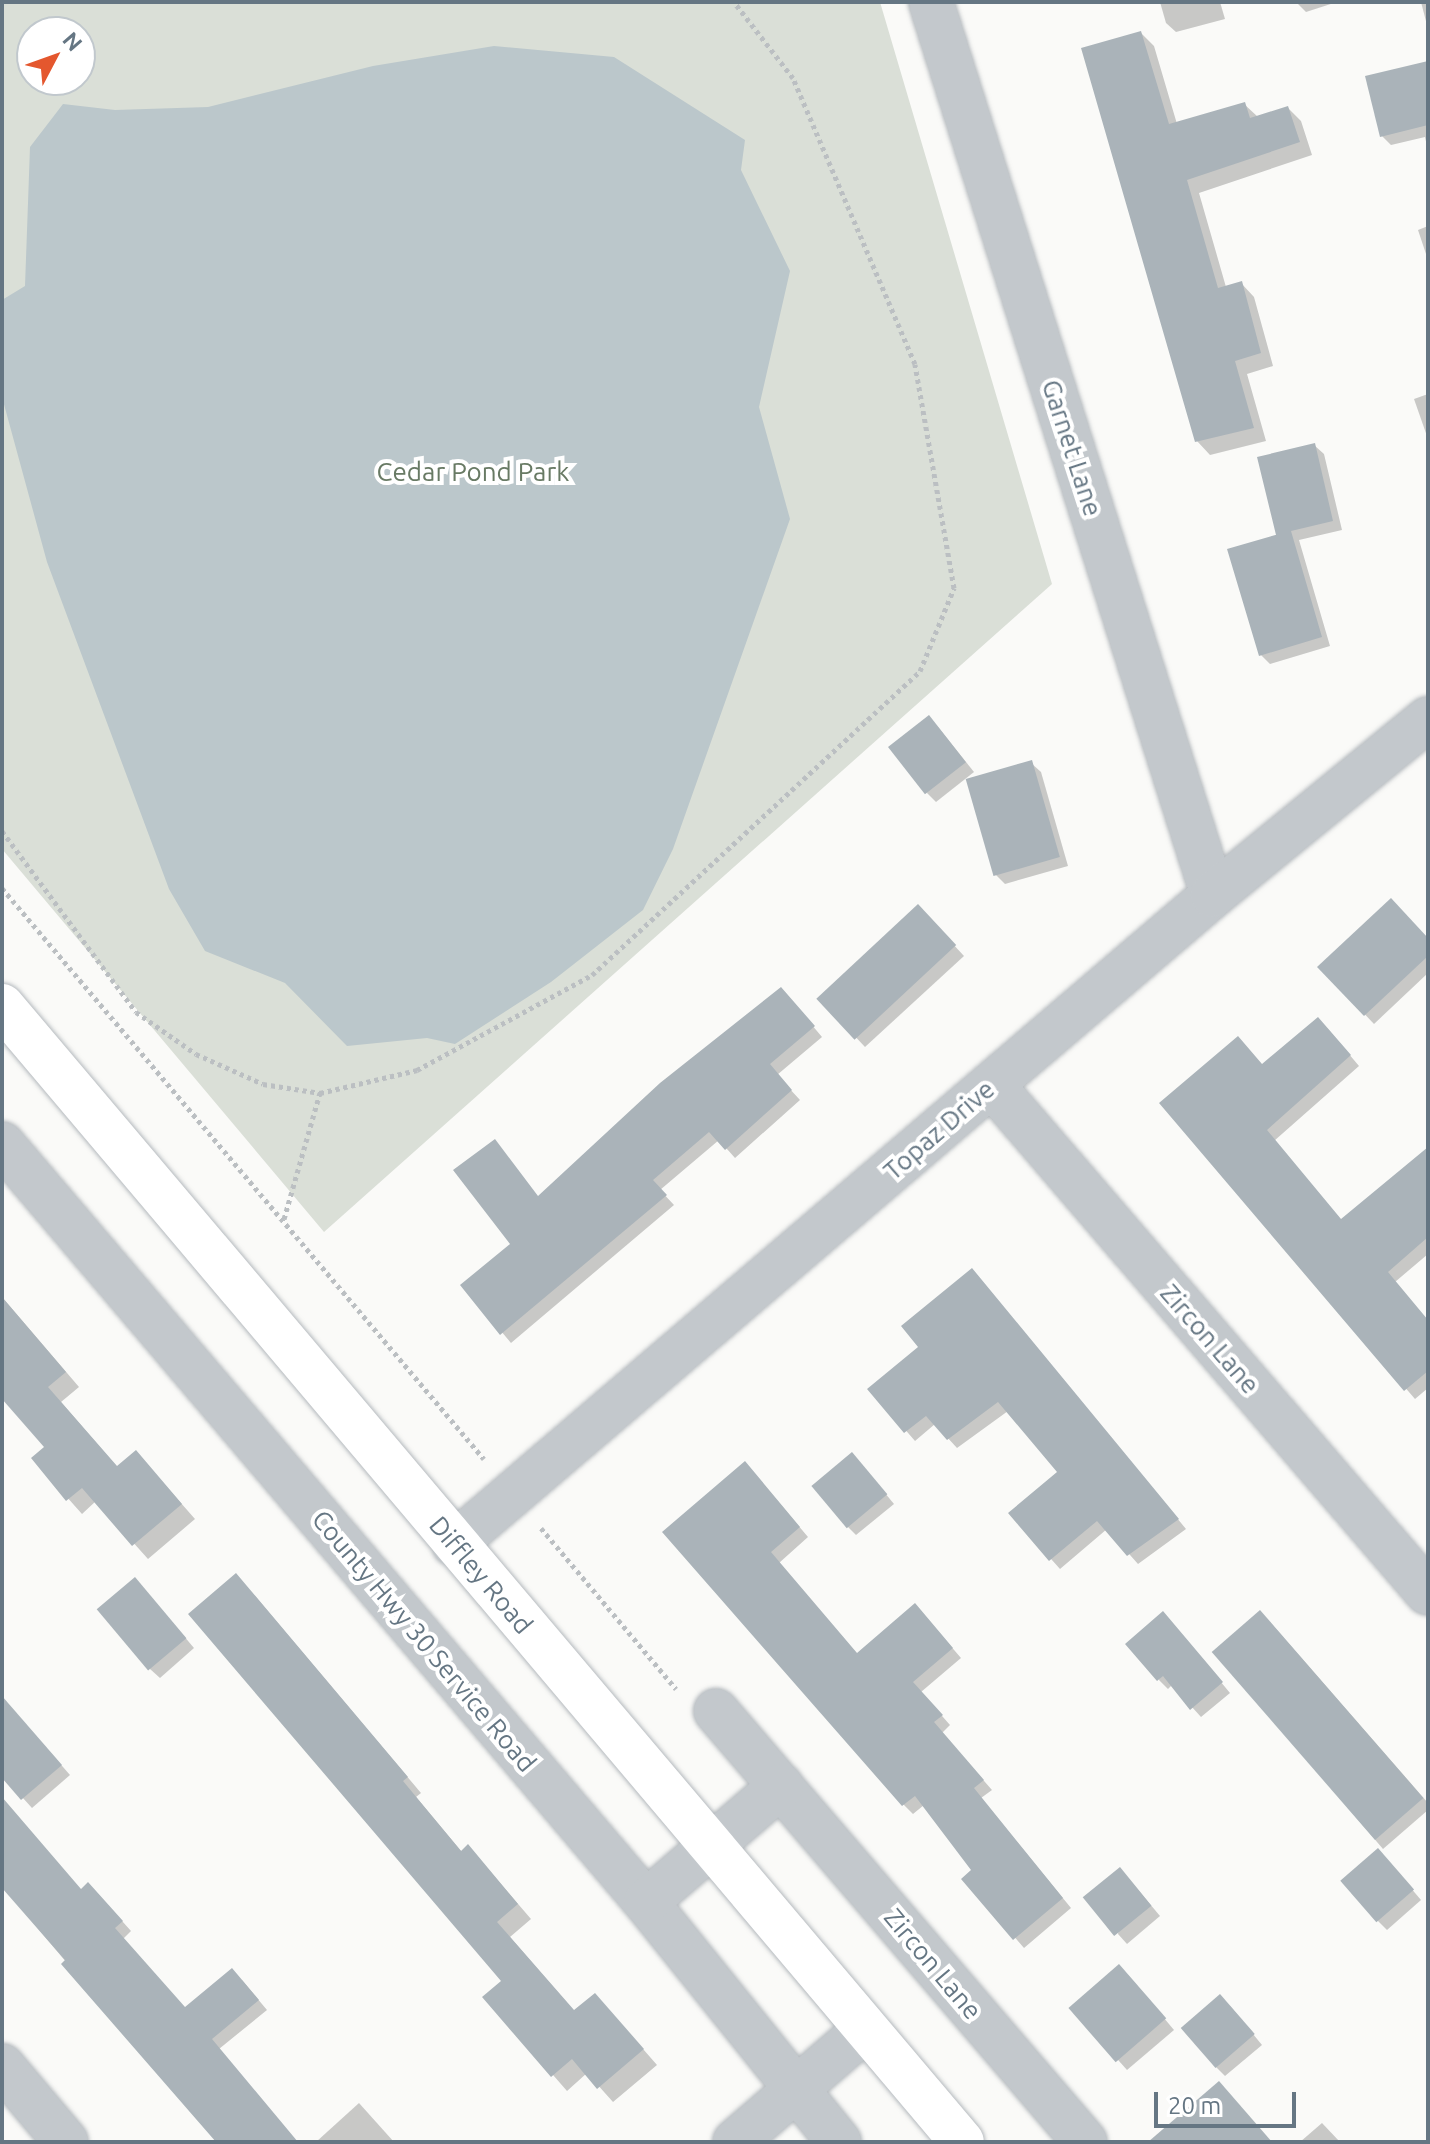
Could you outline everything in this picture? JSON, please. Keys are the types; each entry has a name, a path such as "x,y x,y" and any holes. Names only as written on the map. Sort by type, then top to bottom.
{"main road":[{"name":"Diffley Road","path":"2,1006 962,2142"}],"street":[{"name":"Garnet Lane","path":"931,2 1213,895"},
{"name":"Topaz Drive","path":"454,1544 1213,895 1428,719"},
{"name":"Zircon Lane","path":"992,1085 1428,1593"},
{"name":"County Hwy 30 Service Road","path":"2,1144 646,1902 839,2142"},
{"name":"Zircon Lane","path":"716,1711 1085,2142"},
{"path":"646,1902 781,1786"},
{"path":"735,2142 866,2029"},
{"path":"2,2066 66,2142"}],"path":[{"path":"2,831 136,1012 196,1054 263,1084 320,1093 417,1070 592,975 920,671 954,588 915,364 793,78 734,2"},
{"path":"2,888 682,1696 716,1711"},
{"path":"284,1220 320,1093"}],"green space":[{"name":"Cedar Pond Park","path":"2,2 880,2 1052,584 324,1232 2,849"}],"shaded area":[{"name":"Cedar Pond Park","path":"494,46 614,57 745,140 741,170 790,271 759,407 790,519 673,849 643,910 551,982 455,1044 427,1038 347,1046 285,983 205,951 169,889 47,562 2,397 2,300 25,286 30,147 63,104 115,110 208,107 373,66"}],"building":[{"path":"1141,31 1169,124 1245,102 1250,118 1288,106 1300,142 1187,180 1218,288 1242,281 1261,353 1235,361 1254,428 1195,442 1081,48"},
{"path":"1428,61 1428,125 1380,137 1365,76"},
{"path":"1315,443 1333,521 1291,531 1322,637 1259,656 1227,549 1276,535 1257,457"},
{"path":"929,715 966,762 925,794 888,747"},
{"path":"1032,760 1060,857 994,876 966,779"},
{"path":"1391,898 1428,938 1428,956 1364,1016 1317,967"},
{"path":"918,904 956,945 855,1040 816,999"},
{"path":"781,987 815,1026 770,1064 792,1090 725,1150 709,1132 653,1180 667,1195 500,1335 460,1285 510,1244 453,1170 495,1139 538,1196 660,1083"},
{"path":"1318,1017 1351,1055 1267,1130 1341,1219 1428,1147 1428,1237 1388,1272 1428,1320 1428,1371 1404,1391 1159,1103 1238,1036 1262,1064"},
{"path":"972,1268 1179,1519 1127,1556 1097,1521 1049,1561 1008,1513 1057,1472 998,1402 947,1440 926,1416 904,1433 867,1389 918,1347 901,1326"},
{"path":"2,1297 66,1372 48,1387 117,1466 136,1450 182,1504 132,1546 82,1488 66,1501 31,1458 44,1447 2,1399"},
{"path":"852,1452 887,1494 847,1528 811,1486"},
{"path":"745,1461 800,1527 771,1552 857,1653 915,1603 953,1648 913,1682 943,1715 934,1722 984,1780 974,1788 1063,1898 1013,1940 961,1879 971,1870 915,1796 902,1806 662,1532"},
{"path":"236,1573 408,1777 403,1781 461,1851 468,1844 518,1904 497,1922 574,2010 595,1993 644,2049 597,2089 572,2059 551,2077 482,1997 501,1981 188,1614"},
{"path":"135,1577 186,1638 148,1670 97,1609"},
{"path":"1260,1610 1423,1798 1375,1840 1212,1652"},
{"path":"1163,1611 1223,1682 1190,1710 1163,1676 1157,1681 1125,1644"},
{"path":"2,1696 62,1765 21,1800 2,1778"},
{"path":"2,1797 81,1889 88,1882 123,1921 115,1928 185,2007 232,1968 259,2000 212,2039 298,2142 216,2142 61,1964 65,1960 2,1888"},
{"path":"1378,1848 1414,1890 1376,1922 1340,1881"},
{"path":"1120,1867 1151,1906 1114,1936 1083,1897"},
{"path":"1119,1964 1166,2018 1116,2062 1068,2008"},
{"path":"1220,1994 1255,2034 1216,2068 1181,2028"},
{"path":"1219,2081 1272,2142 1148,2142"}]}
